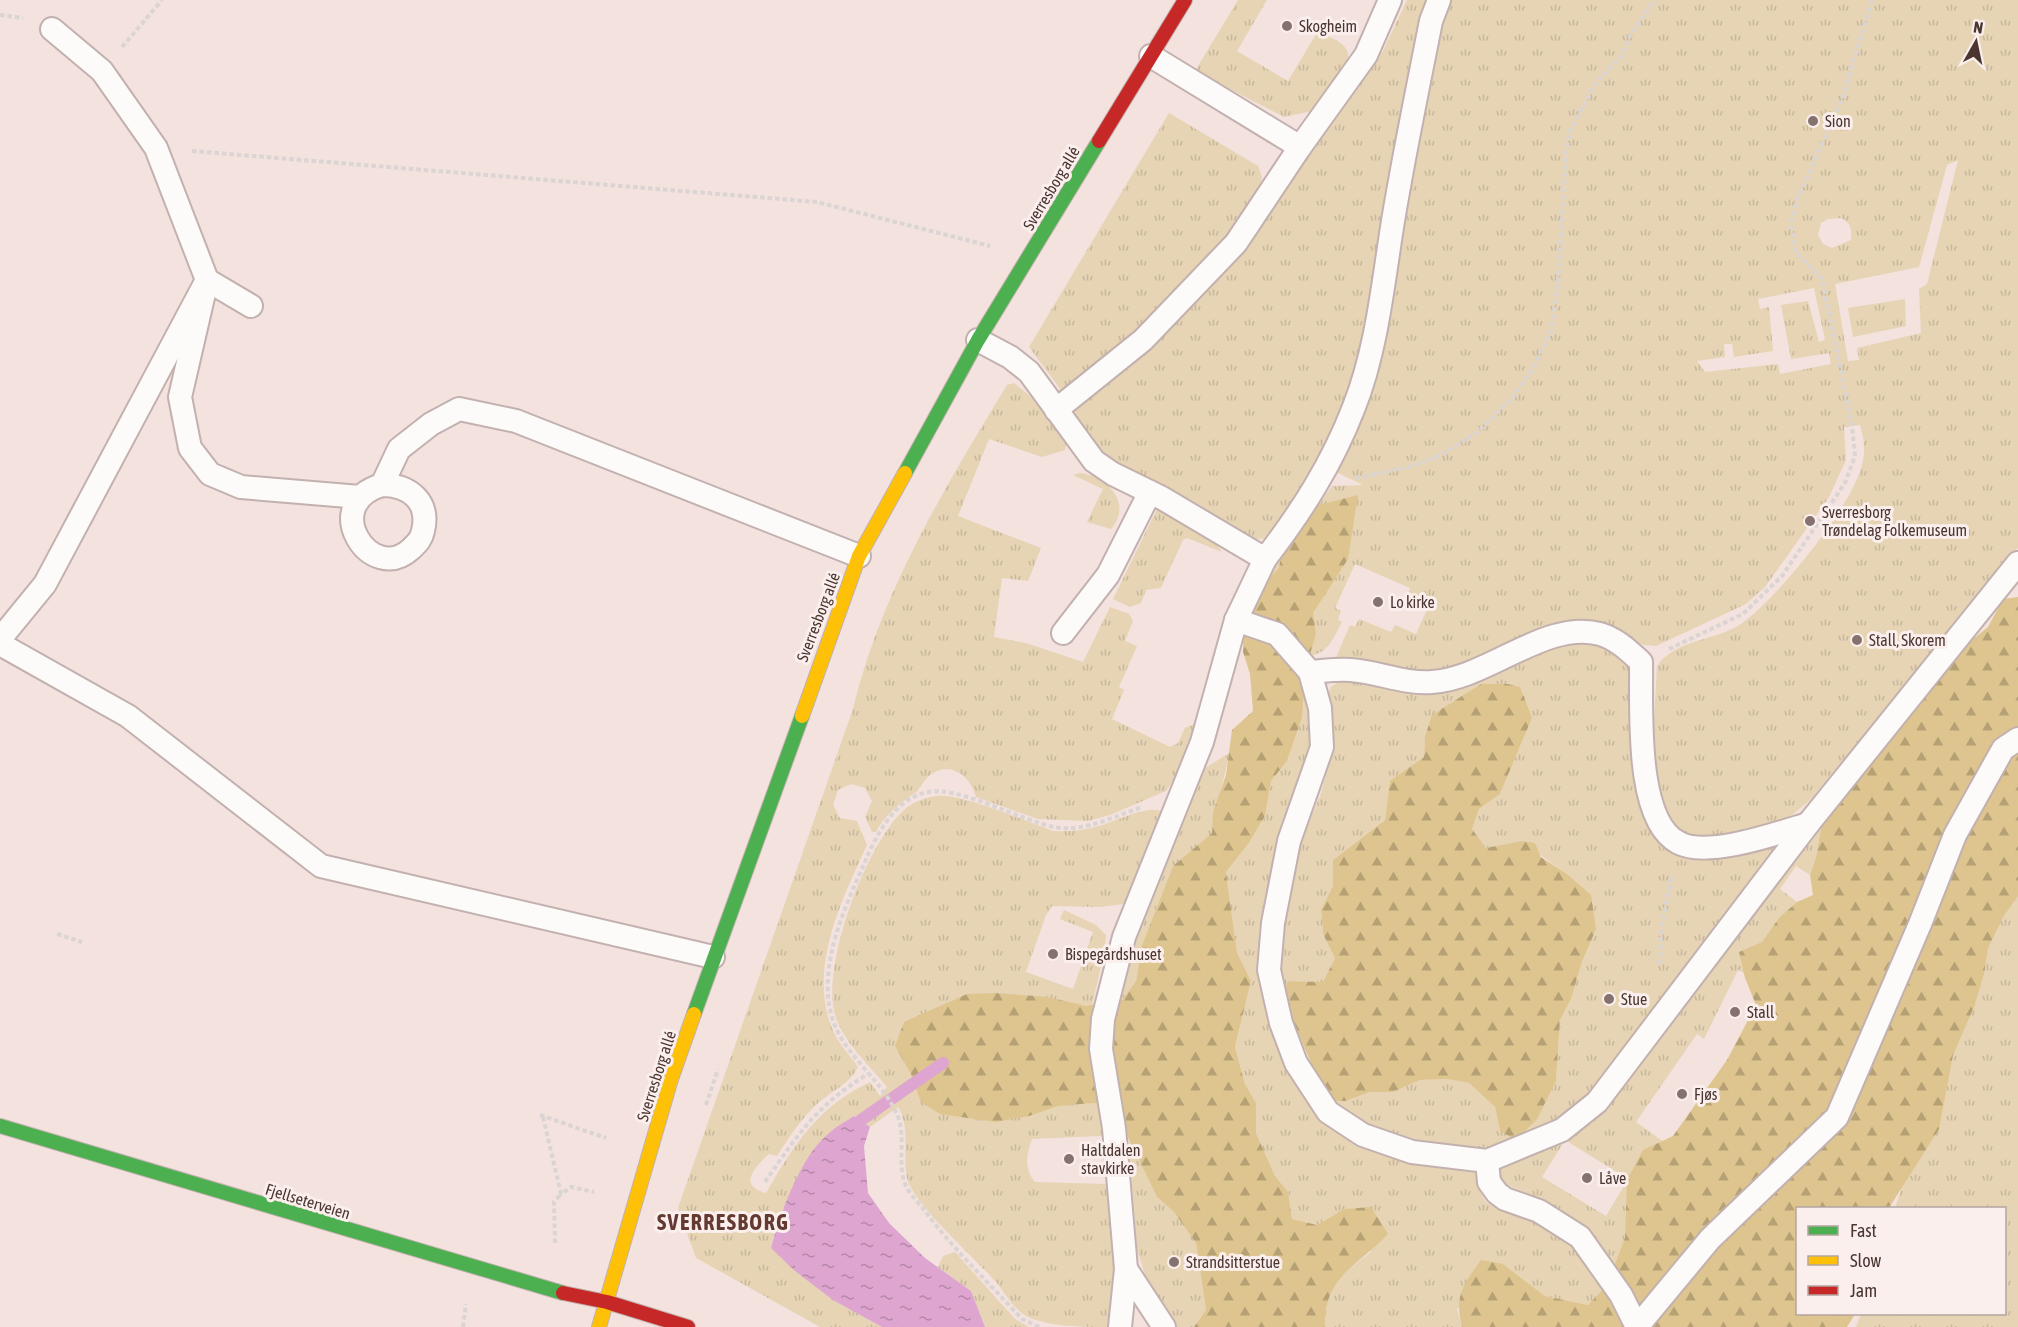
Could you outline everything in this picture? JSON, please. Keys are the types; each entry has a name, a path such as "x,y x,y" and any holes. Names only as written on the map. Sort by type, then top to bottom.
{"street":[{"name":"Sverresborg allé","path":"599,1327 671,1079 859,556 978,340 1185,0"},
{"name":"Fjellseterveien","path":"0,1126 542,1289 607,1302 688,1327"}],"lane":[{"path":"1056,410 1143,340 1236,243 1300,147 1366,55 1390,0"},
{"path":"1120,1327 1126,1269 1114,1128 1101,1049 1103,1018 1124,937 1202,742 1236,620 1265,559 1303,510 1354,407 1369,360 1404,157 1431,21 1439,0"},
{"path":"52,29 102,71 156,148 207,280 180,397 190,448 210,474 241,487 360,497"},
{"path":"1151,56 1300,147"},
{"path":"207,280 251,306"},
{"path":"207,280 45,584 0,642 128,716 321,866 713,957"},
{"path":"978,340 1010,357 1029,372 1094,461 1113,474 1150,492 1265,559"},
{"path":"382,485 399,450 431,424 459,409 516,421 859,556"},
{"path":"382,485 396,485 414,494 423,506 426,519 422,539 403,556 385,559 369,553 354,536 351,521 360,497 372,488 382,485"},
{"path":"1063,633 1108,575 1150,492"},
{"path":"1236,620 1278,634 1310,672 1320,708 1322,747 1289,841 1273,923 1269,970 1281,1023 1296,1063 1328,1112 1363,1135 1412,1152 1487,1161 1525,1148 1562,1130 1597,1102 1808,825 2018,563"},
{"path":"1310,672 1351,670 1395,679 1433,682 1474,671 1542,641 1581,631 1601,634 1620,644 1641,662 1648,798 1658,825 1679,844 1705,848 1744,843 1808,825"},
{"path":"1487,1161 1490,1182 1497,1193 1505,1199 1539,1211 1580,1237 1621,1295 1637,1327 1710,1239 1837,1117 1920,924 1955,836 2003,749 2018,739"},
{"path":"1126,1269 1164,1327"}],"path":[{"path":"102,71 162,0"},
{"path":"1319,480 1370,477 1437,456 1478,432 1513,398 1533,368 1551,331 1559,272 1566,153 1570,131 1594,86 1622,55 1630,36 1654,0"},
{"path":"1641,662 1743,614 1782,576 1845,483 1855,456 1852,426 1822,279 1796,252 1791,225 1796,201 1843,97 1872,0"},
{"path":"156,148 817,202 994,247"},
{"path":"1039,1327 1022,1319 938,1230 905,1185 903,1141 897,1115 882,1090 842,1039 833,1020 828,979 832,948 852,891 874,841 900,805 927,792 949,792 1055,827 1075,827 1148,805 1178,803"},
{"path":"1660,1019 1661,930 1679,844"},
{"path":"57,934 82,942"},
{"path":"704,1110 719,1066"},
{"path":"765,1182 818,1110 868,1074"},
{"path":"561,1194 542,1116 606,1137"},
{"path":"555,1243 554,1202 571,1187 594,1192"},
{"path":"463,1327 468,1293"}],"green space":[{"path":"1238,0 1267,0 1237,51 1288,81 1318,31 1346,49 1348,59 1313,111 1284,117 1195,71"},
{"path":"1407,0 1430,0 1365,339 1347,399 1297,503 1271,538 1258,539 1239,534 1110,461 1076,418 1075,409 1222,271 1333,123 1383,51"},
{"path":"1449,0 2018,0 2018,548 1810,800 1786,820 1724,839 1699,837 1681,831 1666,820 1651,778 1657,666 1674,650 1731,630 1741,624 1756,612 1792,574 1829,527 1856,482 1864,455 1860,425 1844,427 1846,460 1829,497 1765,587 1746,604 1656,646 1644,645 1612,630 1485,658 1435,674 1335,660 1350,625 1355,627 1359,619 1391,632 1395,625 1416,634 1428,607 1407,597 1410,588 1355,564 1335,608 1341,611 1338,620 1342,622 1329,645 1315,655 1308,656 1264,617 1271,573 1332,486 1363,485 1336,472 1378,364 1392,313 1397,267 1440,19","holes":["1958,160 1927,284 1919,289 1921,333 1857,348 1859,360 1848,361 1835,284 1919,267 1947,165","1841,218 1850,227 1851,240 1832,248 1823,244 1818,235 1821,223 1828,219","1814,288 1825,340 1819,342 1808,301 1781,305 1791,359 1829,353 1831,364 1780,374 1778,364 1705,372 1697,361 1725,357 1724,344 1732,344 1734,357 1773,351 1769,307 1760,309 1758,299"]},
{"path":"1169,113 1258,166 1262,177 1259,191 1206,263 1126,340 1061,390 1029,347"},
{"path":"1905,299 1906,326 1853,337 1848,308"},
{"path":"1014,383 1042,406 1067,442 1065,450 1042,457 989,439 958,516 1041,548 1028,581 1002,578 994,637 1026,643 1083,662 1110,607 1129,614 1133,621 1125,641 1137,646 1119,687 1124,690 1112,719 1170,747 1178,743 1185,728 1194,724 1198,729 1185,765 1166,791 1110,815 1088,821 1038,819 976,797 969,782 957,771 942,769 927,778 917,791 888,814 876,832 872,832 865,817 872,801 865,788 851,784 838,790 833,805 840,818 857,821 867,845 847,889 830,937 825,961 824,986 826,1010 834,1033 858,1067 850,1078 822,1099 806,1116 777,1156 769,1154 759,1164 751,1175 751,1181 757,1190 766,1193 797,1143 821,1115 851,1092 870,1082 880,1096 887,1087 845,1037 836,1018 832,996 834,970 849,909 875,851 903,811 927,798 947,796 977,803 1053,831 1090,828 1148,810 1162,812 1124,904 1100,907 1052,906 1046,915 1026,972 1073,989 1093,932 1060,919 1064,910 1096,925 1106,935 1090,1027 1092,1067 1104,1133 1101,1136 1032,1139 1027,1162 1031,1177 1035,1182 1106,1184 1117,1259 1110,1327 1045,1322 1026,1316 1017,1309 996,1282 932,1216 911,1189 906,1169 904,1124 898,1107 870,1127 854,1116 808,1159 779,1217 771,1247 796,1271 852,1310 882,1327 820,1327 696,1258 678,1208 853,709 880,623 938,501 1007,385"},
{"path":"1080,473 1100,480 1114,493 1119,510 1117,520 1111,529 1087,522 1103,489 1073,475"},
{"path":"1358,495 1348,559 1313,613 1316,634 1307,664 1302,718 1287,761 1271,781 1265,816 1249,843 1226,872 1237,953 1251,981 1235,1047 1245,1084 1256,1103 1256,1133 1275,1176 1288,1192 1292,1219 1317,1225 1344,1209 1371,1207 1388,1234 1354,1264 1336,1284 1326,1310 1325,1327 1194,1327 1206,1310 1196,1243 1174,1212 1157,1197 1112,1104 1058,1106 1029,1116 996,1122 940,1114 921,1102 911,1074 895,1046 904,1022 967,994 996,993 1048,997 1086,1006 1122,1000 1136,981 1142,945 1173,866 1212,833 1213,812 1226,775 1232,730 1253,711 1250,674 1243,652 1244,613 1260,587 1279,568 1283,544 1304,524 1311,507"},
{"path":"1158,507 1213,539 1222,552 1187,538 1183,540 1161,588 1146,590 1141,603 1130,607 1113,599"},
{"path":"2018,597 2018,896 2003,917 1988,948 1984,974 1974,1007 1953,1055 1939,1129 1890,1207 1796,1207 1796,1315 1854,1315 1847,1327 1462,1327 1459,1307 1462,1291 1481,1260 1503,1264 1545,1296 1588,1305 1607,1285 1625,1238 1627,1180 1643,1150 1673,1136 1727,1060 1756,1005 1745,978 1739,952 1762,942 1779,918 1797,902 1813,895 1810,875 1816,857 1824,812 1853,786 1865,763 1957,652 1988,627 2003,599"},
{"path":"1574,642 1601,646 1617,653 1634,674 1640,801 1648,823 1659,839 1783,839 1615,1068 1580,1104 1545,1129 1495,1147 1458,1149 1421,1146 1364,1126 1332,1101 1346,1101 1370,1092 1393,1092 1420,1080 1447,1079 1469,1083 1495,1107 1500,1131 1556,1081 1560,1020 1571,999 1582,962 1596,929 1567,874 1521,841 1486,848 1472,829 1479,809 1500,794 1532,718 1456,700 1439,711 1430,722 1425,737 1424,757 1390,782 1385,820 1333,860 1333,886 1321,910 1323,934 1335,958 1323,982 1288,981 1280,997 1275,955 1297,850 1320,796 1328,768 1330,743 1326,699 1331,687 1340,681 1353,680 1378,685"},
{"path":"1481,684 1508,684 1520,687 1532,718 1500,794 1479,809 1472,829 1486,848 1521,841 1535,843 1541,857 1567,874 1591,895 1596,929 1582,962 1571,999 1560,1020 1556,1081 1537,1119 1516,1140 1500,1131 1495,1107 1469,1083 1447,1079 1420,1080 1393,1092 1370,1092 1346,1101 1332,1101 1323,1091 1294,1023 1278,1002 1288,981 1323,982 1335,958 1323,934 1321,910 1333,886 1333,860 1385,820 1390,781 1424,757 1425,736 1432,715"},
{"path":"1305,694 1311,717 1314,749 1266,892 1259,930 1258,970 1266,1015 1279,1052 1293,1081 1313,1109 1478,1170 1477,1187 1486,1202 1498,1210 1530,1215 1578,1247 1607,1285 1588,1305 1545,1296 1503,1264 1457,1309 1462,1327 1325,1327 1327,1302 1336,1283 1371,1252 1344,1209 1317,1225 1292,1219 1288,1192 1275,1176 1256,1133 1256,1103 1245,1084 1235,1047 1251,981 1237,953 1226,872 1249,843 1265,816 1271,781 1287,761 1302,718"},
{"path":"1229,753 1212,833 1173,866 1142,945 1136,981 1122,1000 1115,1002 1135,929 1199,772"},
{"path":"1824,812 1816,857 1810,875 1796,866 1780,889 1797,902 1754,978 1738,970 1704,1039 1697,1034 1636,1122 1671,1147 1626,1285 1593,1236 1548,1204 1502,1182 1497,1172 1500,1165 1570,1135 1607,1107","holes":["1565,1140 1628,1179 1606,1216 1542,1177"]},
{"path":"2018,868 2018,1327 1856,1327 1861,1315 2006,1315 2006,1207 1895,1207 1976,960"},
{"path":"1128,1134 1157,1197 1174,1212 1196,1243 1206,1310 1194,1327 1172,1327 1149,1288 1137,1249"},
{"path":"955,1252 1015,1319 1029,1327 985,1327 971,1291 938,1267 943,1256"}],"water":[{"path":"854,1116 870,1127 864,1146 868,1193 889,1223 925,1258 971,1291 985,1327 882,1327 833,1300 795,1271 771,1248 792,1187 808,1158 830,1132"}],"waterway":[{"path":"861,1120 943,1063"}],"traffic: fast":[{"path":"905,473 978,340 1099,141"},
{"path":"694,1014 802,716"},
{"path":"0,1126 563,1293"}],"traffic: slow":[{"path":"802,716 859,556 905,473"},
{"path":"599,1327 671,1079 694,1014"}],"traffic: jam":[{"path":"1099,141 1185,0"},
{"path":"563,1293 607,1302 688,1327"}],"place":[{"name":"Skogheim","path":"1287,26"},
{"name":"Sion","path":"1813,121"},
{"name":"Sverresborg Trøndelag Folkemuseum","path":"1810,521"},
{"name":"Lo kirke","path":"1378,602"},
{"name":"Stall, Skorem","path":"1857,640"},
{"name":"Bispegårdshuset","path":"1053,954"},
{"name":"Stue","path":"1609,999"},
{"name":"Stall","path":"1735,1012"},
{"name":"Fjøs","path":"1682,1094"},
{"name":"Haltdalen stavkirke","path":"1069,1159"},
{"name":"Låve","path":"1587,1178"},
{"name":"Strandsitterstue","path":"1174,1262"}],"district":[{"name":"SVERRESBORG","path":"723,1222"}]}
